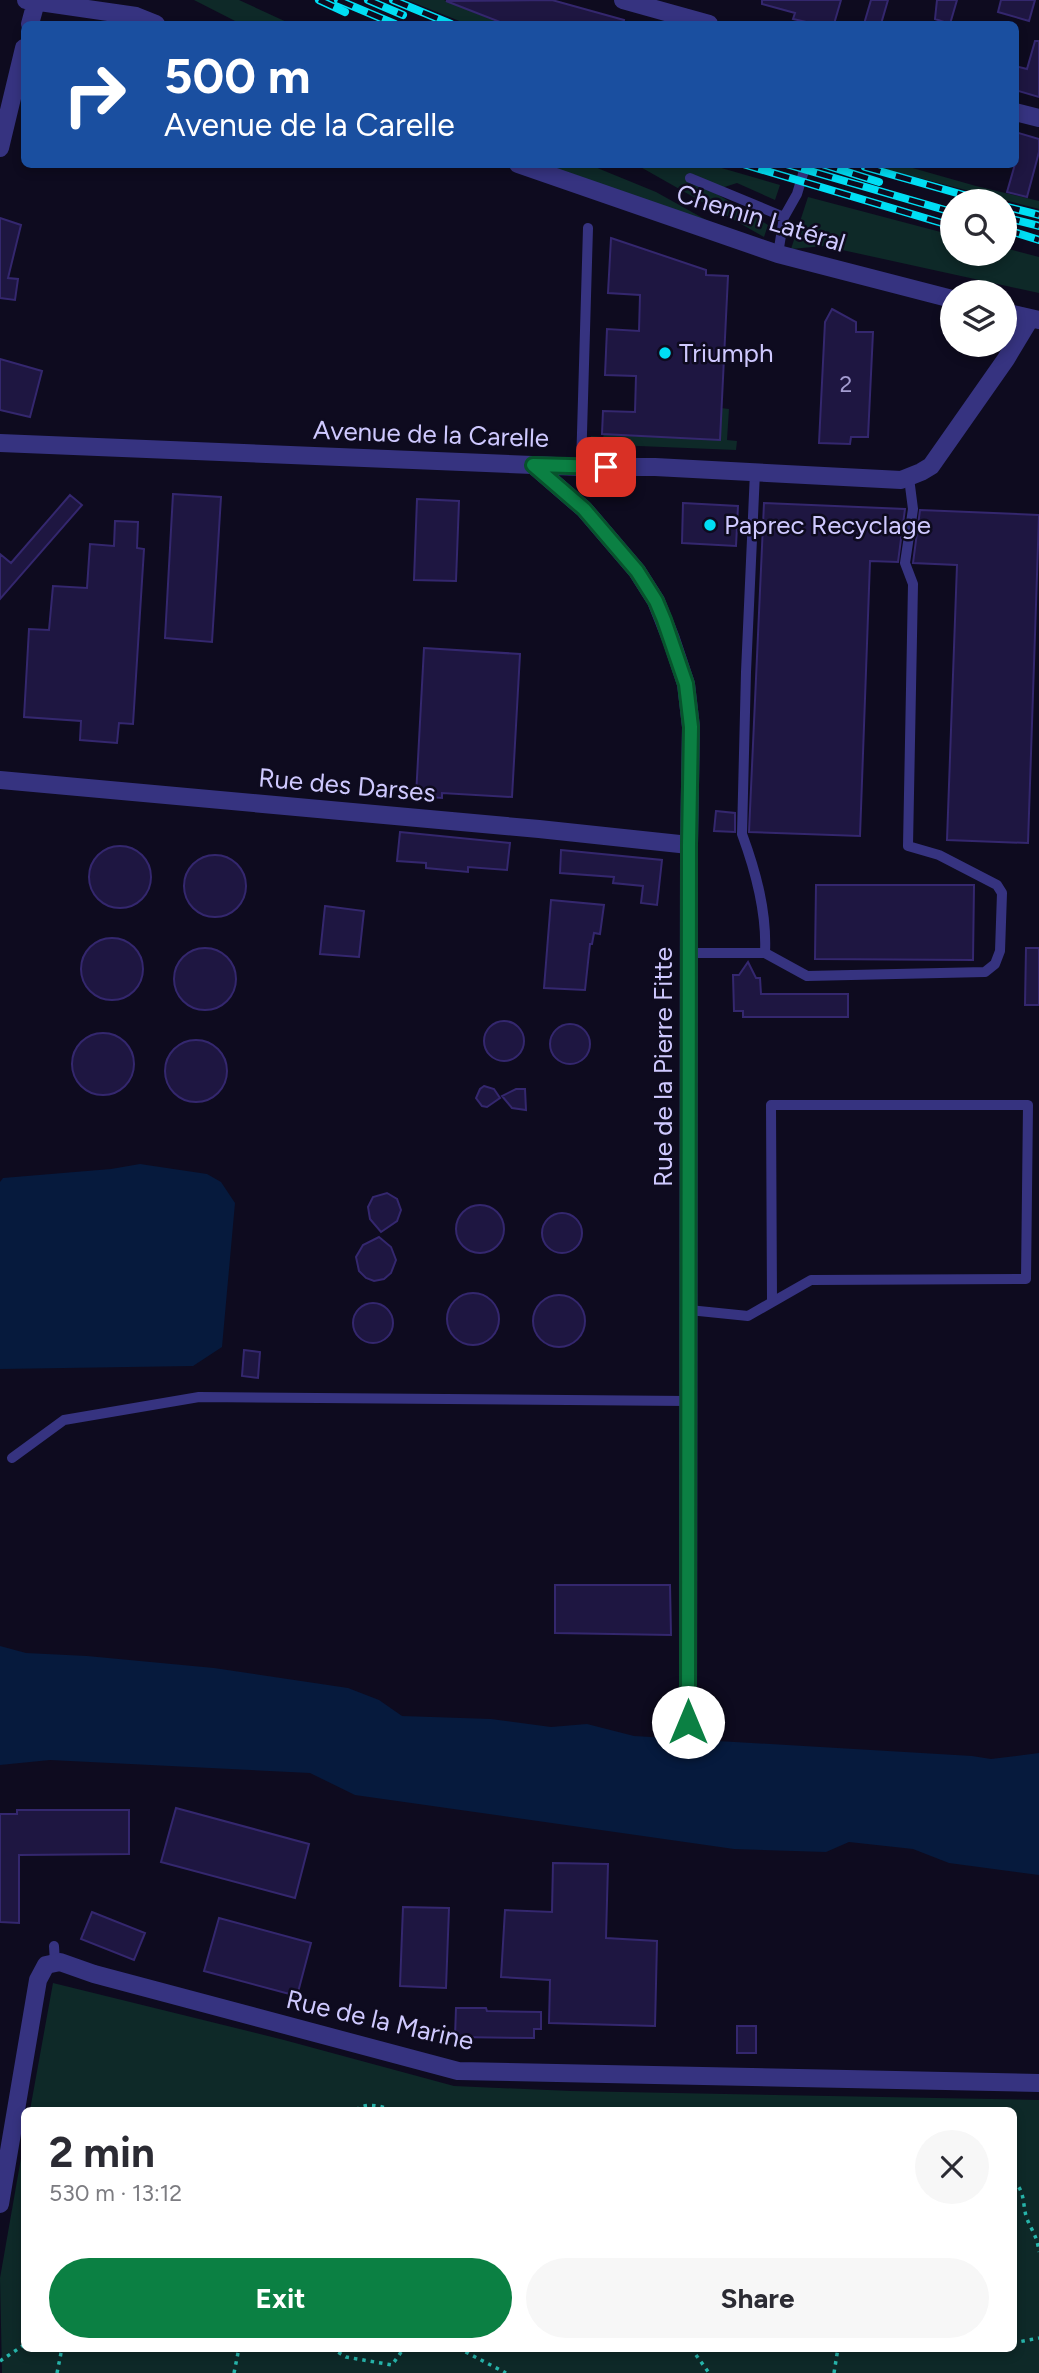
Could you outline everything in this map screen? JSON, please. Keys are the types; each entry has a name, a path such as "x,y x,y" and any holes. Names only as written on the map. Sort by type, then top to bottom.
{"street":[{"path":"623,0 698,21"},
{"path":"30,21 31,1 136,16 148,21"},
{"path":"0,148 21,60"},
{"path":"1019,113 1039,118"},
{"name":"Chemin Latéral","path":"530,168 778,254 940,296"},
{"path":"909,478 931,466 1035,319 1017,315"},
{"name":"Avenue de la Carelle","path":"0,443 581,467 655,467 901,480 909,478"},
{"name":"Rue de la Pierre Fitte","path":"533,465 584,509 637,571 656,601 686,684 691,727 688,1722"},
{"name":"Rue des Darses","path":"0,780 689,845"},
{"name":"Rue de la Marine","path":"0,2204 38,1980 54,1955 60,1962 94,1974 458,2071 1039,2083"}],"lane":[{"path":"778,254 784,218 797,194 805,168"},
{"path":"690,178 784,218"},
{"path":"581,467 588,229"},
{"path":"755,472 742,834 750,856 766,928 765,953"},
{"path":"689,953 765,953 807,976 985,972 995,964 1000,951 1002,893 997,885 939,855 908,846 913,584 905,563 913,509 909,478"},
{"path":"689,1310 741,1317 756,1313 811,1280 1026,1279 1028,1105 771,1105 772,1301"},
{"path":"12,1458 64,1420 199,1397 688,1401"}],"path":[{"path":"360,2107 385,2107"},
{"path":"1017,2187 1023,2195 1026,2216 1039,2241 1039,2252"},
{"path":"1017,2342 1039,2338"},
{"path":"0,2361 21,2347"},
{"path":"57,2373 61,2352"},
{"path":"234,2373 238,2352"},
{"path":"338,2352 346,2357 392,2365"},
{"path":"387,2373 401,2352"},
{"path":"466,2352 506,2373"},
{"path":"694,2352 709,2373"},
{"path":"834,2373 837,2352"}],"green space":[{"path":"194,0 239,0 284,21 235,21"},
{"path":"407,0 444,0 495,21 460,21"},
{"path":"554,168 597,168 656,192 717,226"},
{"path":"642,168 721,168 780,185 775,200 737,183 712,191 768,225 764,237"},
{"path":"881,168 913,168 989,189 962,189"},
{"path":"1017,196 1039,201 1039,209 1017,203"},
{"path":"808,197 940,232 940,266 1017,266 1017,251 1039,257 1039,293 1017,288 1017,280 980,280 824,246 791,249"},
{"path":"721,408 729,409 727,440 737,441 736,450 590,444 591,436 603,437 604,434"},
{"path":"53,1983 284,2040 454,2086 571,2091 1039,2100 1039,2373 2,2373 0,2278 21,2158 21,2352 1017,2352 1017,2107 31,2107"}],"water":[{"path":"140,1164 207,1174 221,1182 235,1203 222,1347 193,1366 0,1369 0,1182 3,1178"},
{"path":"0,1646 26,1653 214,1668 348,1688 379,1700 402,1716 491,1719 551,1727 587,1724 634,1736 991,1759 1039,1753 1039,1875 949,1863 913,1849 849,1842 826,1852 734,1849 355,1795 310,1773 50,1760 0,1765"}],"building":[{"path":"552,0 624,20 497,21 446,1"},
{"path":"762,0 841,0 835,21 793,19 795,13 762,4"},
{"path":"871,0 888,0 882,21 865,21"},
{"path":"937,0 957,0 951,21 935,19"},
{"path":"1001,0 1035,0 1029,21 998,12"},
{"path":"1035,41 1039,41 1039,97 1019,91 1019,67 1027,69"},
{"path":"1019,133 1039,139 1039,152 1027,197 1017,194 1017,189 1008,189 1014,168 1019,168"},
{"path":"0,218 21,225 8,278 18,279 15,300 0,298"},
{"name":"Triumph","path":"611,238 706,270 706,275 728,276 720,440 602,434 603,411 635,412 636,376 605,375 607,329 639,331 640,295 608,293"},
{"path":"832,309 856,322 856,332 873,332 868,437 851,437 850,444 819,443 825,322"},
{"path":"0,359 42,371 30,417 0,410"},
{"path":"173,494 221,497 212,642 165,638"},
{"path":"70,495 82,505 0,599 0,554 11,563"},
{"path":"417,499 459,501 456,581 414,580"},
{"name":"Paprec Recyclage","path":"683,503 738,506 736,546 682,543"},
{"path":"764,503 905,509 898,562 870,561 860,836 749,832"},
{"path":"920,510 1039,515 1028,843 947,840 957,565 913,563"},
{"path":"115,521 138,522 137,548 144,549 133,724 119,723 117,743 80,740 81,721 24,717 29,629 49,630 53,586 87,588 90,544 114,546"},
{"path":"424,648 520,654 512,797 442,793 442,798 416,796"},
{"path":"716,811 735,813 735,832 714,831"},
{"path":"400,832 510,843 507,870 468,867 468,872 426,868 426,863 397,861"},
{"path":"114,846 126,846 142,855 149,865 149,889 142,899 126,908 114,908 103,903 94,894 89,883 89,871 94,860 103,851"},
{"path":"561,850 662,860 657,905 641,903 643,886 613,883 614,877 560,873"},
{"path":"209,855 221,855 237,864 244,874 244,898 237,908 221,917 209,917 198,912 189,903 184,892 184,880 189,869 198,860"},
{"path":"816,885 974,885 973,960 815,959"},
{"path":"551,900 604,905 600,934 594,933 590,944 585,990 544,988"},
{"path":"325,906 364,911 359,957 320,954"},
{"path":"106,938 118,938 134,947 141,957 141,981 134,991 118,1000 106,1000 95,995 86,986 81,975 81,963 86,952 95,943"},
{"path":"199,948 211,948 227,957 234,967 234,991 227,1001 211,1010 199,1010 188,1005 179,996 174,985 174,973 179,962 188,953"},
{"path":"1026,948 1039,948 1039,1005 1025,1005"},
{"path":"748,962 756,978 760,978 761,994 848,994 848,1017 743,1017 743,1011 734,1011 733,975 739,975"},
{"path":"504,1021 512,1022 518,1027 523,1033 523,1049 518,1055 512,1060 504,1061 496,1060 490,1055 485,1049 484,1041 485,1033 490,1027 496,1022"},
{"path":"570,1024 578,1025 584,1030 589,1036 589,1052 584,1058 578,1063 570,1064 562,1063 556,1058 551,1052 550,1044 551,1036 556,1030 562,1025"},
{"path":"97,1033 109,1033 125,1042 132,1052 132,1076 125,1086 109,1095 97,1095 86,1090 77,1081 72,1070 72,1058 77,1047 86,1038"},
{"path":"190,1040 202,1040 218,1049 225,1059 225,1083 218,1093 202,1102 190,1102 179,1097 170,1088 165,1077 165,1065 170,1054 179,1045"},
{"path":"484,1086 494,1089 500,1098 487,1107 482,1106 476,1098"},
{"path":"516,1089 525,1089 526,1110 512,1108 502,1096"},
{"path":"387,1193 397,1199 401,1210 397,1221 381,1232 370,1219 368,1207 373,1197"},
{"path":"480,1205 497,1212 504,1229 497,1246 480,1253 463,1246 456,1229 463,1212"},
{"path":"562,1213 570,1214 576,1219 581,1225 581,1241 576,1247 570,1252 562,1253 554,1252 548,1247 543,1241 542,1233 543,1225 548,1219 554,1214"},
{"path":"379,1237 391,1247 396,1260 391,1273 384,1279 374,1281 359,1271 356,1257 363,1245"},
{"path":"473,1293 483,1295 491,1301 497,1309 497,1329 491,1337 483,1343 473,1345 463,1343 455,1337 449,1329 447,1319 449,1309 455,1301 463,1295"},
{"path":"559,1295 569,1297 577,1303 583,1311 583,1331 577,1339 569,1345 559,1347 549,1345 541,1339 535,1331 533,1321 535,1311 541,1303 549,1297"},
{"path":"373,1303 381,1304 387,1309 392,1315 392,1331 387,1337 381,1342 373,1343 365,1342 359,1337 354,1331 353,1323 354,1315 359,1309 365,1304"},
{"path":"244,1350 260,1352 258,1378 242,1376"},
{"path":"555,1585 670,1585 671,1635 555,1633"},
{"path":"176,1808 309,1844 295,1898 161,1862"},
{"path":"17,1810 129,1810 129,1854 19,1855 19,1923 0,1922 0,1814 17,1814"},
{"path":"553,1863 608,1864 606,1938 657,1941 655,2026 549,2023 550,1980 501,1977 505,1910 552,1912"},
{"path":"403,1907 449,1908 446,1988 400,1986"},
{"path":"92,1912 145,1933 134,1960 81,1939"},
{"path":"219,1918 311,1943 297,1996 204,1971"},
{"path":"456,2008 541,2012 541,2029 534,2029 534,2038 455,2037"},
{"path":"737,2026 756,2026 756,2053 737,2053"}],"railway":[{"path":"319,0 345,12"},
{"path":"338,0 388,21"},
{"path":"368,0 403,15"},
{"path":"393,0 444,21"},
{"path":"756,168 940,222"},
{"path":"800,168 940,209"},
{"path":"835,168 879,182"},
{"path":"869,168 943,189"},
{"path":"1017,209 1039,215"},
{"path":"1017,220 1039,226"},
{"path":"1017,233 1039,240"}],"place":[{"name":"Triumph","path":"665,353"},
{"name":"Paprec Recyclage","path":"710,525"}],"route":[{"path":"606,467 533,465 584,509 637,571 656,601 686,684 691,727 688,1722"}]}
